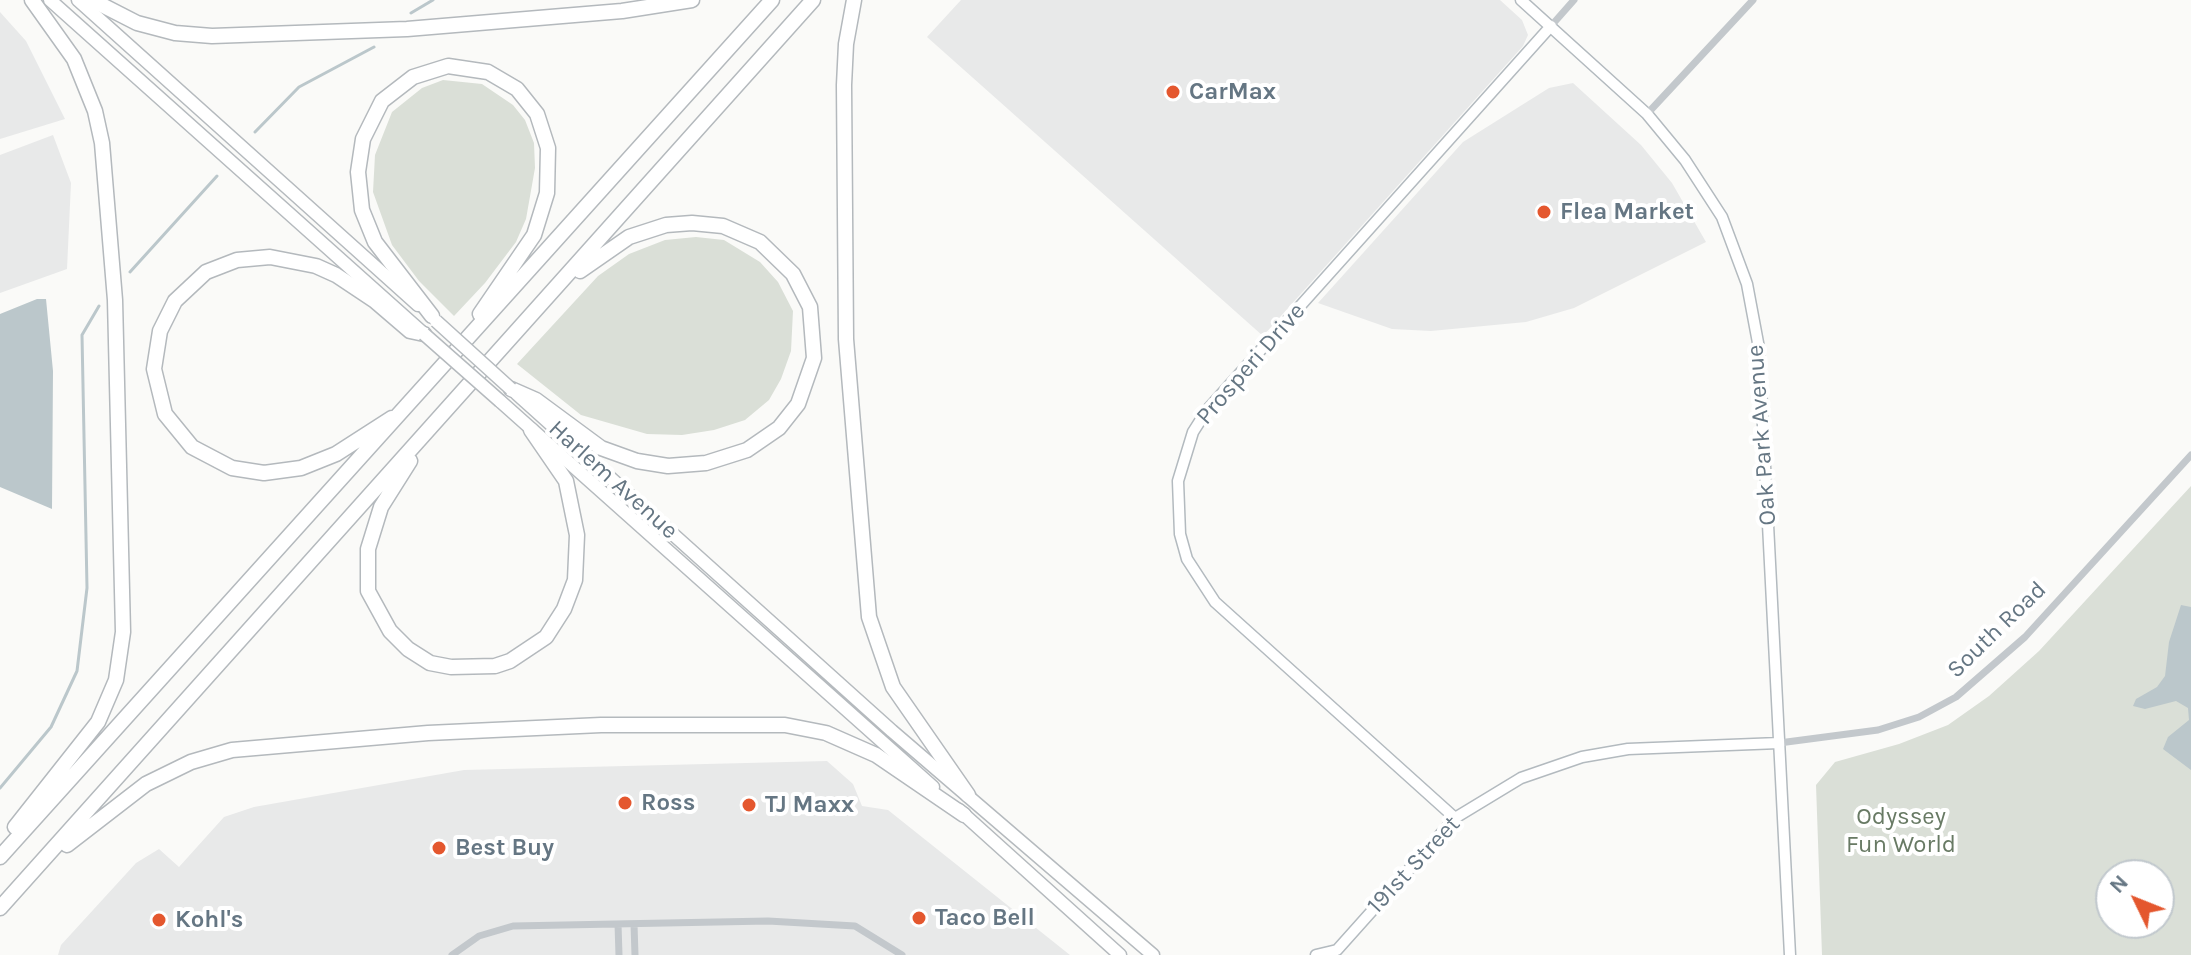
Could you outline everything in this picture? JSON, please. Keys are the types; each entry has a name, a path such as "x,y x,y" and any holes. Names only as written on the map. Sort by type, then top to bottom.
{"highway":[{"path":"0,845 98,722 116,680 123,632 115,300 102,143 95,111 74,59 32,0"},
{"path":"92,0 137,23 175,33 212,36 407,29 622,11 692,0"},
{"path":"0,857 409,407 772,0"},
{"path":"0,908 813,0"},
{"path":"854,0 846,44 844,85 846,339 869,617 884,667 900,699 968,795"},
{"path":"434,319 388,263 371,233 358,188 359,156 369,123 392,91 430,70 468,67 496,75 527,99 544,129 549,159 545,204 534,235 516,267 481,311 476,330"},
{"path":"511,389 536,400 601,448 637,461 680,465 720,460 760,443 789,417 810,376 814,325 800,285 769,248 730,228 681,223 641,232 609,249 554,290"},
{"path":"409,407 336,454 313,465 286,471 239,470 203,454 172,424 156,383 156,345 170,309 194,280 225,263 260,257 304,263 336,275 375,301 410,331 424,334"},
{"path":"433,425 381,507 368,549 368,591 390,631 408,649 430,663 451,667 495,666 531,648 546,637 564,609 575,580 577,535 566,481 531,430"},
{"path":"29,875 130,793 191,762 255,747 428,733 601,725 785,725 826,733 856,744 964,815"}],"main road":[{"name":"Harlem Avenue","path":"50,0 1120,955"},
{"name":"Harlem Avenue","path":"78,0 892,731 1153,955"}],"street":[{"name":"Oak Park Avenue","path":"1521,0 1647,114 1685,160 1722,217 1747,284 1759,348 1790,955"},
{"path":"1551,26 1574,0"},
{"path":"1647,114 1753,0"},
{"name":"Prosperi Drive","path":"1455,818 1215,602 1187,559 1180,534 1178,481 1193,432 1207,410 1551,26"},
{"name":"South Road","path":"1779,743 1878,730 1919,717 1956,697 2025,637 2191,455"},
{"name":"191st Street","path":"1316,955 1337,952 1455,818 1521,778 1582,757 1649,747 1779,743"},
{"path":"452,955 479,936 513,926 815,921 855,926 902,955"},
{"path":"618,924 619,955"},
{"path":"634,924 635,955"}],"shaded area":[{"path":"961,0 1500,0 1522,20 1528,35 1523,46 1263,336 927,37"},
{"path":"0,12 26,41 65,119 0,139"},
{"name":"Flea Market","path":"1573,83 1641,145 1672,183 1706,242 1574,308 1526,322 1431,331 1392,329 1318,303 1463,142 1549,88"},
{"path":"53,135 71,183 67,269 0,293 0,155"},
{"path":"37,299 46,299 53,371 52,509 0,487 0,314"},
{"path":"2181,605 2191,607 2191,770 2163,749 2168,737 2189,720 2188,708 2176,701 2145,709 2133,706 2136,699 2157,687 2165,676 2169,642"},
{"path":"827,761 853,784 862,806 888,810 1070,955 58,955 61,945 136,863 159,849 179,867 224,817 254,807 464,770"}],"green space":[{"path":"443,80 482,84 513,105 525,120 534,143 535,168 526,219 516,242 485,283 454,316 419,281 392,245 373,192 375,155 392,112 422,88"},
{"path":"696,237 724,240 760,262 778,282 793,311 791,351 781,379 769,400 745,420 714,430 682,435 647,434 581,415 517,364 598,276 629,254 665,240"},
{"name":"Odyssey Fun World","path":"2191,486 2191,955 1822,955 1816,785 1835,762 1899,744 1948,725 1989,696 2039,651"}],"waterway":[{"path":"411,13 433,0"},
{"path":"255,132 299,87 374,47"},
{"path":"130,272 217,176"},
{"path":"0,788 51,727 77,671 87,588 82,335 99,306"}],"place":[{"name":"CarMax","path":"1173,92"},
{"name":"Flea Market","path":"1544,212"},
{"name":"Ross","path":"625,803"},
{"name":"TJ Maxx","path":"749,805"},
{"name":"Best Buy","path":"439,848"},
{"name":"Taco Bell","path":"919,918"},
{"name":"Kohl's","path":"159,920"}]}
